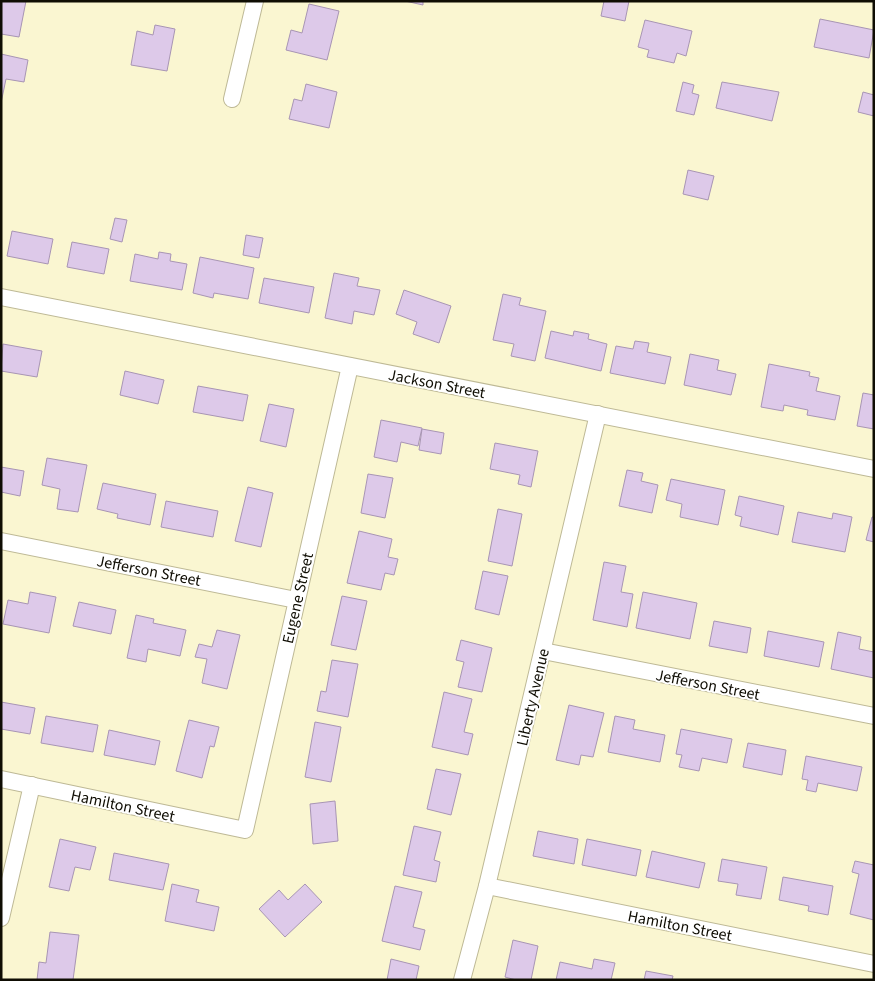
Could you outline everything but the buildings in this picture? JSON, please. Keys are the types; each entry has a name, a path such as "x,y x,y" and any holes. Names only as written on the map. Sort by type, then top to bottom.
{"street":[{"path":"232,99 255,1"},
{"name":"Jackson Street","path":"1,297 874,469"},
{"name":"Eugene Street","path":"245,830 350,366"},
{"name":"Liberty Avenue","path":"462,980 487,886 598,414"},
{"name":"Jefferson Street","path":"1,541 296,600"},
{"name":"Jefferson Street","path":"543,651 874,716"},
{"name":"Hamilton Street","path":"1,779 245,830"},
{"path":"1,918 32,786"},
{"name":"Hamilton Street","path":"487,886 874,964"}]}
